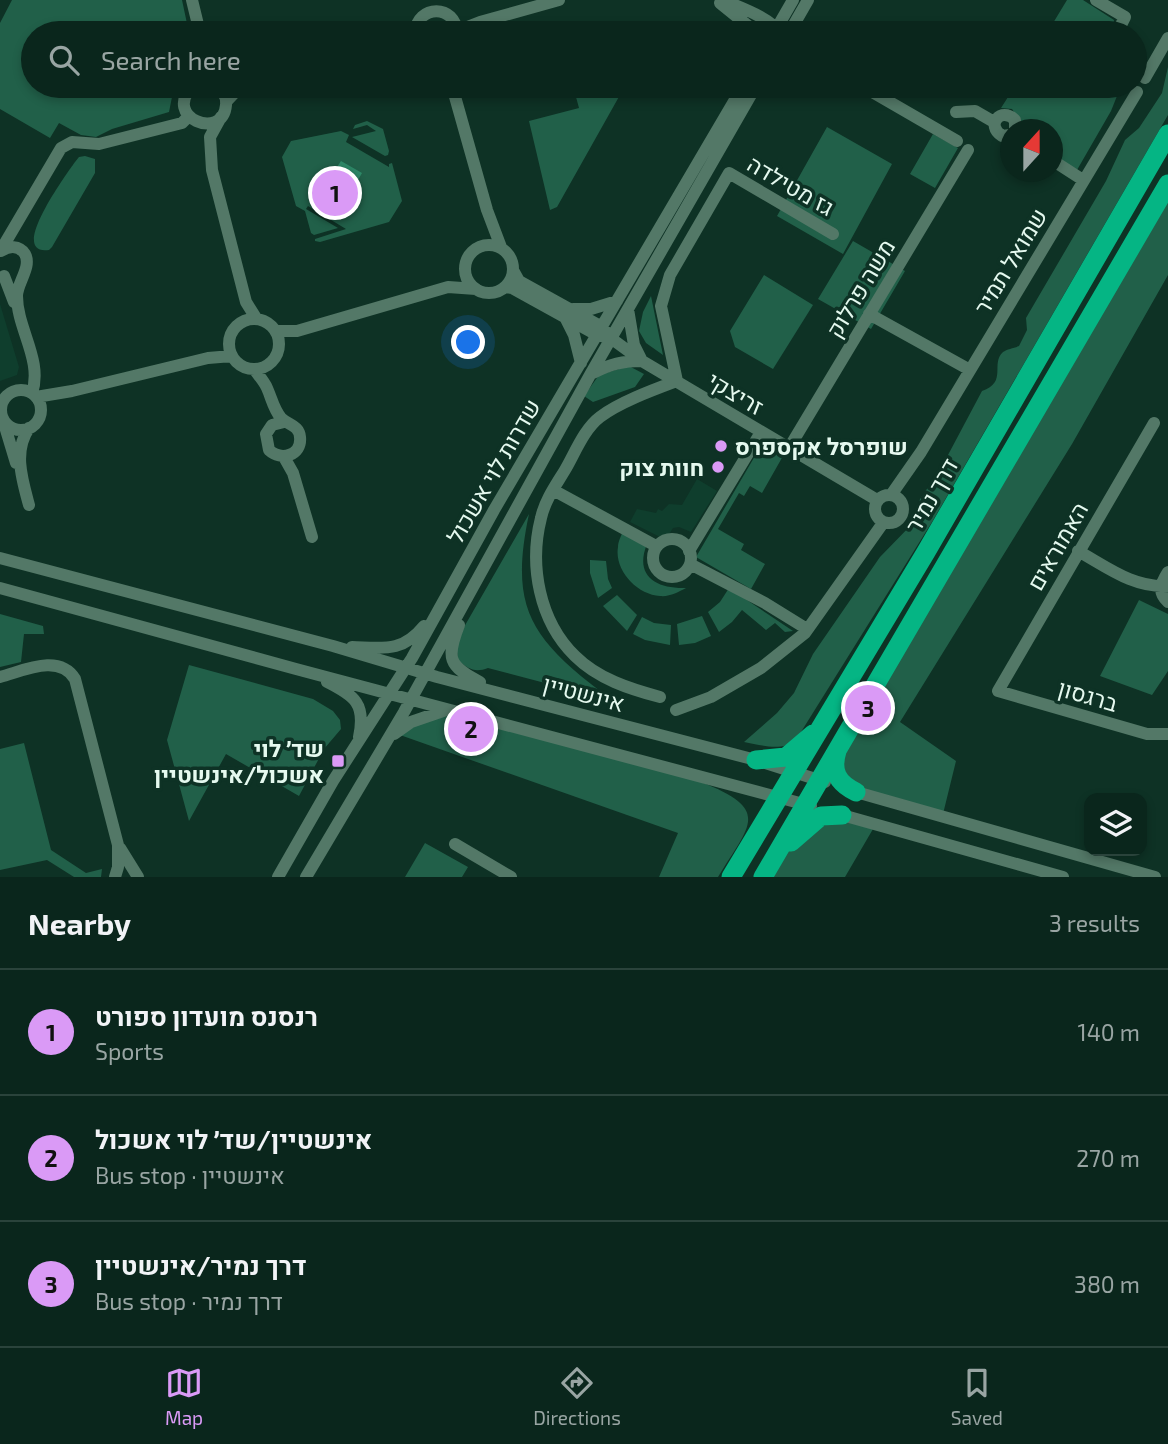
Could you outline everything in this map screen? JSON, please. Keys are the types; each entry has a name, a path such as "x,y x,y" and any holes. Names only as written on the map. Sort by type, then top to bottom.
{"highway":[{"name":"דרך נמיר","path":"732,877 1168,135"},
{"path":"763,877 1168,184"},
{"path":"756,760 786,757 822,727"},
{"path":"838,747 834,765 836,777 856,792"},
{"path":"774,857 821,816 842,815"}],"street":[{"path":"194,0 198,21"},
{"path":"418,21 422,0"},
{"path":"433,0 450,21"},
{"path":"484,21 559,0"},
{"path":"717,0 742,21"},
{"path":"723,0 760,21"},
{"path":"784,21 793,0"},
{"path":"790,21 808,0"},
{"path":"1096,0 1125,17 1123,21"},
{"path":"421,21 434,10 449,21"},
{"path":"1147,67 1168,38"},
{"path":"185,98 190,118 202,136 212,170"},
{"path":"225,98 226,102"},
{"path":"230,98 210,137 212,170 250,319"},
{"path":"455,98 487,210 501,247"},
{"name":"שדרות לוי אשכול","path":"306,877 425,673 612,339 623,305 736,98"},
{"name":"שדרות לוי אשכול","path":"278,877 333,781 405,668 600,331 623,305 749,98"},
{"path":"883,98 957,141"},
{"name":"שמואל תמיר","path":"896,499 1129,98"},
{"path":"956,112 975,111 994,122"},
{"path":"1000,134 994,129 994,122 1002,114 1010,115 1014,119"},
{"path":"190,118 205,124 220,117"},
{"path":"0,251 61,148 66,144 99,144 182,123 190,118"},
{"name":"משה פרלוק","path":"789,448 968,150"},
{"path":"1063,167 1083,180"},
{"name":"גז מטילדה","path":"677,381 661,306 670,275 729,173 833,234"},
{"path":"483,245 487,210"},
{"path":"21,216 20,250 26,258 26,268 17,297 34,367 37,422 24,435 19,450 22,479"},
{"path":"448,287 465,268 470,254 483,245 501,247 510,255 519,281 567,313 581,363"},
{"path":"0,251 10,247 20,250"},
{"path":"2,275 14,278 26,268"},
{"path":"465,268 468,282 475,289"},
{"path":"506,287 514,272"},
{"path":"2,275 11,293 28,363 24,379 4,399 2,416 29,505"},
{"path":"276,331 297,331 448,287 491,293 506,287 567,313 600,331"},
{"path":"567,313 623,305 634,345 642,361 608,365 590,375"},
{"path":"869,314 970,370"},
{"path":"208,358 228,343 235,327 250,319 265,321 276,331 278,349 275,358 267,365 254,369"},
{"path":"278,349 297,331"},
{"name":"זריצקי","path":"600,331 642,361 877,500"},
{"path":"228,343 232,356 239,364 254,369 267,386"},
{"path":"36,399 208,358 232,356"},
{"path":"267,365 267,386 278,424"},
{"path":"660,697 626,688 598,674 575,656 555,631 542,601 536,548 541,518 553,490 585,435 600,416 677,381"},
{"path":"13,391 25,390 36,399"},
{"path":"2,416 13,428 29,428"},
{"name":"האמוראים","path":"998,691 1154,423"},
{"path":"278,424 295,427 300,438 297,449 288,455 273,454 266,445 265,434 278,424"},
{"path":"761,432 690,557 687,569 678,576 671,577 656,569 653,558 656,546 665,540 675,539 685,544 690,557 807,629"},
{"path":"288,455 312,537"},
{"path":"553,490 656,546"},
{"path":"883,496 896,499 901,517 893,523 883,523 875,513 877,500 883,496"},
{"path":"676,710 711,697 761,668 807,629 883,523"},
{"path":"1078,551 1133,582 1164,586"},
{"name":"אינשטיין","path":"0,558 796,771 856,792 1155,877"},
{"path":"1168,572 1161,595 1168,602"},
{"path":"474,584 450,648 451,657 468,676 509,695"},
{"path":"0,588 1063,877"},
{"path":"333,646 400,646 420,631 441,603"},
{"path":"0,677 51,665 64,668 72,674 77,684 118,845 116,877 126,874 138,877"},
{"path":"296,669 337,687 359,704 362,722 358,744"},
{"name":"ברגסון","path":"998,691 1147,734 1168,734"},
{"path":"382,747 404,724 438,712 453,710"},
{"path":"455,844 511,877"},
{"path":"118,845 138,877"}],"shaded area":[{"path":"12,0 182,0 186,21 21,21 21,98 172,98 169,112 112,129 96,137 81,135 59,123 50,138 0,109 0,23"},
{"path":"1067,0 1083,0 1114,20 1114,21 1054,21"},
{"path":"1168,67 1168,115 932,522 796,740 778,747 744,742 777,713 794,693 813,654 880,557 915,521 920,499 940,470 982,391 990,387 997,378 999,357 1005,351 1019,346 1027,330 1026,318 1106,181 1125,140 1139,128 1162,93"},
{"path":"576,98 618,98 557,207 550,210 529,121 579,108"},
{"path":"1007,98 1116,98 1077,170 1063,161 1063,119 1019,119 1012,109 1001,108"},
{"path":"367,121 383,129 388,155 385,156 352,137 376,131 367,125 353,129 355,125"},
{"path":"827,127 892,164 843,254 777,216"},
{"path":"341,131 349,135 346,142 389,167 392,163 402,201 389,222 320,242 315,241 346,229 308,206 306,209 338,228 314,235 311,233 305,211 296,206 282,157 291,141"},
{"path":"933,134 958,148 935,188 910,174"},
{"path":"79,157 95,159 95,173 52,247 49,250 37,248 34,240 36,227 43,212 75,162"},
{"path":"341,161 362,173 345,203 328,193 339,173 335,170"},
{"path":"1168,198 1168,275 1072,444 900,722 956,761 943,814 855,788 839,762"},
{"path":"853,241 905,271 871,329 818,299"},
{"path":"764,275 813,305 773,369 735,347 730,331"},
{"path":"651,296 663,355 646,343 639,331 643,312"},
{"path":"0,304 19,367 17,375 0,381"},
{"path":"629,366 644,374 635,387 593,402 584,396 599,375"},
{"path":"762,444 783,456 762,493 750,486 744,496 739,493 718,529 744,544 741,550 765,564 751,589 696,557"},
{"path":"697,479 717,491 691,532 679,527 673,528 664,539 630,522 637,509 656,513 658,509 662,511 669,504 682,505"},
{"path":"529,514 522,572 524,595 530,616 556,653 600,691 598,697 488,668 472,669 458,660 456,641"},
{"path":"623,531 647,544 643,565 650,578 665,586 686,588 671,595 651,595 629,580 623,572 618,556 618,545"},
{"path":"590,560 606,561 612,588 598,598 590,573"},
{"path":"729,588 793,631 785,632 775,623 766,630 742,610 719,632 708,612 720,602"},
{"path":"617,595 637,615 627,631 603,606"},
{"path":"1139,600 1168,614 1168,671 1152,695 1100,676"},
{"path":"0,614 43,626 44,634 24,634 21,662 0,667"},
{"path":"702,616 711,636 695,643 679,645 677,624"},
{"path":"642,617 654,623 671,625 670,645 645,640 633,634"},
{"path":"189,665 313,699 333,711 340,720 341,729 324,749 299,796 226,754 189,821 167,740"},
{"path":"456,715 701,782 738,801 746,810 748,820 745,831 718,877 659,877 678,833 400,735 418,723"},
{"path":"24,743 51,850 86,873 102,869 101,877 74,877 47,860 0,870 0,749"},
{"path":"838,819 873,829 845,877 770,877 780,859 802,836"},
{"path":"425,843 468,867 462,877 405,877"}],"place":[{"name":"רנסנס מועדון ספורט","path":"335,193"},
{"name":"שופרסל אקספרס","path":"721,446"},
{"name":"חוות צוק","path":"718,467"},
{"name":"דרך נמיר/אינשטיין","path":"868,708"},
{"name":"אינשטיין/שד׳ לוי אשכול","path":"471,729"},
{"name":"שד׳ לוי אשכול/אינשטיין","path":"338,761"}]}
